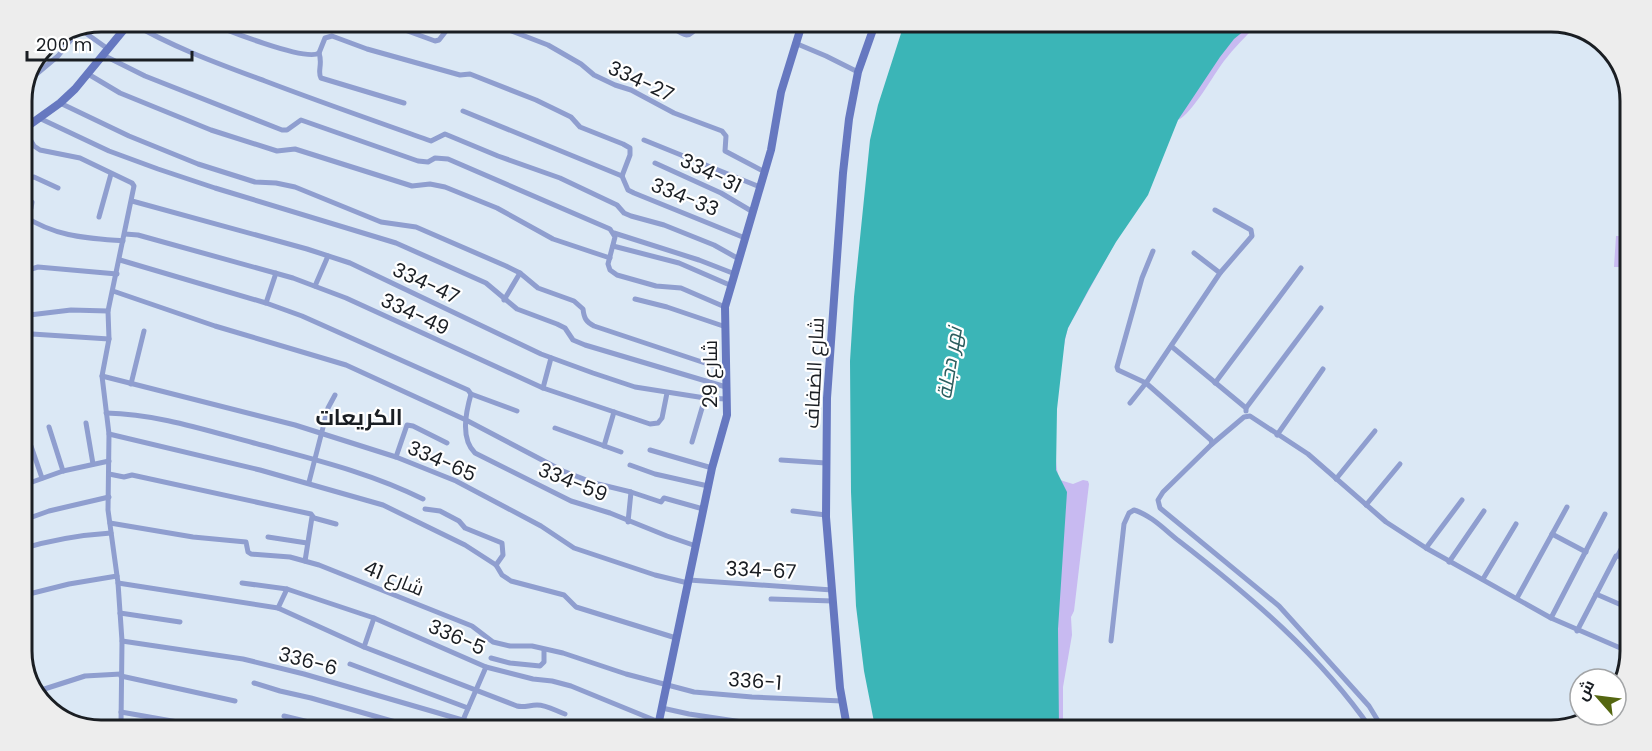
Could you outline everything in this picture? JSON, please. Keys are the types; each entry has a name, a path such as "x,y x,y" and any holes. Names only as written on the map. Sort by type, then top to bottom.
{"street":[{"path":"32,123 60,103 88,74 122,32"},
{"path":"148,32 234,70 431,141 445,134 560,178 617,205 624,213 664,225 714,245 740,259"},
{"path":"234,32 301,54 311,56 319,53"},
{"path":"410,32 435,41 439,40 445,32"},
{"name":"334-27","path":"514,32 548,45 581,64 594,75 631,90 674,113 722,131 726,136 725,151 765,172"},
{"path":"680,32 684,35 695,32"},
{"name":"شارع 29","path":"660,720 708,486 724,426 727,399 726,307 771,150 781,92 799,32"},
{"name":"شارع الضفاف","path":"846,720 832,600 826,515 828,364 837,276 843,173 851,104 858,72 872,32"},
{"path":"85,33 105,52 145,76 282,130 287,130 301,120 418,161 428,162 435,158 448,159 614,233 735,274"},
{"path":"404,103 321,78 319,75 322,62 319,53 324,38 332,36 367,49 460,75 470,74 536,100 571,117 580,128 630,148 630,155 622,176 463,111"},
{"path":"38,73 58,56 73,37"},
{"path":"795,43 858,72"},
{"path":"88,74 120,93 211,130 277,151 296,149 412,186 430,184 445,187 497,208 553,239 610,258"},
{"path":"60,103 129,136 198,164 255,182 295,187 381,222 416,227 520,273 538,288 574,302 583,309 584,317 594,326 726,370"},
{"path":"39,118 109,151 158,169 396,243 486,283 517,309 565,328 573,340 726,387"},
{"path":"644,140 760,187"},
{"path":"32,143 40,150 80,158 134,186 108,310 109,339 102,376 110,434 110,523 122,641 121,720"},
{"name":"334-31","path":"655,163 688,177 753,212"},
{"path":"99,218 111,174"},
{"name":"334-33","path":"622,176 628,190 745,238"},
{"path":"32,177 58,188"},
{"name":"334-47","path":"132,201 350,264 552,358 635,387 666,393 727,399"},
{"path":"1130,403 1220,273 1253,232 1215,210"},
{"path":"32,223 67,235 123,241"},
{"path":"614,233 608,264 610,270 617,275 656,286 681,288 726,307"},
{"name":"334-49","path":"125,234 138,235 315,286 543,388 650,423 658,423 662,418 666,393"},
{"path":"613,246 679,263 732,286"},
{"path":"1153,251 1142,278 1117,367 1118,370 1146,383 1211,440 1212,444"},
{"path":"1194,253 1220,273"},
{"path":"315,286 328,256"},
{"path":"120,260 266,303 357,339 468,390 471,394 517,411"},
{"path":"32,269 38,267 117,274"},
{"path":"1215,383 1301,268"},
{"path":"266,303 276,273"},
{"path":"504,300 520,273"},
{"path":"113,291 215,326 346,365 466,420 563,471 594,483 661,502 664,498 703,509"},
{"path":"635,299 726,327"},
{"path":"1246,408 1321,308"},
{"path":"32,315 71,310 108,310"},
{"path":"131,384 144,331"},
{"path":"32,334 109,339"},
{"path":"1171,346 1246,408 1247,416"},
{"path":"543,388 552,358"},
{"path":"1277,435 1323,369"},
{"name":"334-65","path":"102,376 295,425 396,457 456,481 541,526 574,548 655,575 688,582"},
{"path":"466,420 471,394"},
{"path":"309,482 328,408 335,395"},
{"path":"692,442 705,398"},
{"path":"604,446 614,412"},
{"path":"106,413 130,414 177,422 314,459 385,481 423,499"},
{"path":"1247,416 1302,449 1398,531 1551,618 1576,631 1621,648"},
{"path":"1247,416 1212,444 1163,492 1158,500 1160,508 1279,606 1369,706 1378,720"},
{"name":"334-59","path":"466,420 466,442 475,453 571,501 610,513 628,522 696,546"},
{"path":"86,423 93,464"},
{"path":"396,457 406,425 413,426 447,443"},
{"path":"49,427 63,471"},
{"path":"555,428 621,452"},
{"path":"1336,479 1375,431"},
{"path":"110,434 309,482 383,505 465,545 496,565 502,575 511,581 564,595 576,608 676,638"},
{"path":"32,449 42,478"},
{"path":"650,450 712,468"},
{"path":"781,460 826,464"},
{"path":"32,482 63,471 109,461"},
{"path":"1366,505 1400,464"},
{"path":"630,465 655,474 708,486"},
{"path":"109,474 124,477 132,475 311,514 312,517 336,524"},
{"path":"628,522 630,492"},
{"path":"32,518 49,511 109,497"},
{"path":"1426,548 1462,500"},
{"path":"1517,598 1567,507"},
{"path":"425,509 440,511 459,521 465,528 501,543 502,555 496,565"},
{"path":"1112,641 1124,524 1129,513 1134,510 1148,517 1214,568 1285,630 1318,663 1365,720"},
{"path":"793,511 826,515"},
{"path":"1449,562 1484,511"},
{"path":"1551,618 1605,514"},
{"path":"305,561 312,517"},
{"name":"شارع 41","path":"110,523 193,537 246,542 248,552 251,554 290,557 305,561 472,626 493,642 510,646 532,646 563,653 666,686"},
{"path":"1483,579 1516,524"},
{"path":"32,546 82,534 111,533"},
{"path":"1552,534 1586,552"},
{"path":"268,537 307,543"},
{"path":"1576,631 1621,550"},
{"path":"32,593 117,576"},
{"name":"334-67","path":"688,582 832,590"},
{"name":"336-5","path":"242,583 287,589 374,618 486,667 571,686 650,720"},
{"path":"118,584 278,608 364,647 517,706 524,708 534,705 544,706 565,714"},
{"path":"278,608 287,589"},
{"path":"1596,594 1621,605"},
{"path":"771,599 832,600"},
{"path":"120,614 180,622"},
{"path":"364,647 374,618"},
{"name":"336-6","path":"122,641 243,659 304,674 463,720"},
{"path":"491,658 510,663 540,666 544,662 544,650"},
{"path":"350,664 468,708"},
{"path":"463,720 486,667"},
{"path":"44,689 85,676 122,675 235,701"},
{"path":"254,682 280,692 321,700 389,720"},
{"name":"336-1","path":"666,686 694,692 740,696 842,701"},
{"path":"662,708 729,720"},
{"path":"121,712 166,720"},
{"path":"285,716 300,720"}],"shaded area":[{"path":"1235,32 1250,32 1224,61 1190,110 1178,120 1068,328 1057,405 1055,450 1057,468 1060,480 1073,484 1083,480 1088,481 1089,484 1074,611 1071,617 1072,635 1063,687 1063,720 1058,720 1053,492 1059,338 1166,122"},
{"path":"1616,236 1620,236 1620,267 1614,267"}],"water":[{"name":"نهر دجلة","path":"901,32 1243,32 1220,57 1178,120 1148,195 1116,242 1068,328 1065,339 1057,409 1056,470 1067,492 1058,629 1059,720 874,720 864,671 856,606 851,492 850,361 870,140 878,105"}],"district":[{"name":"الكريعات","path":"359,417"}]}
